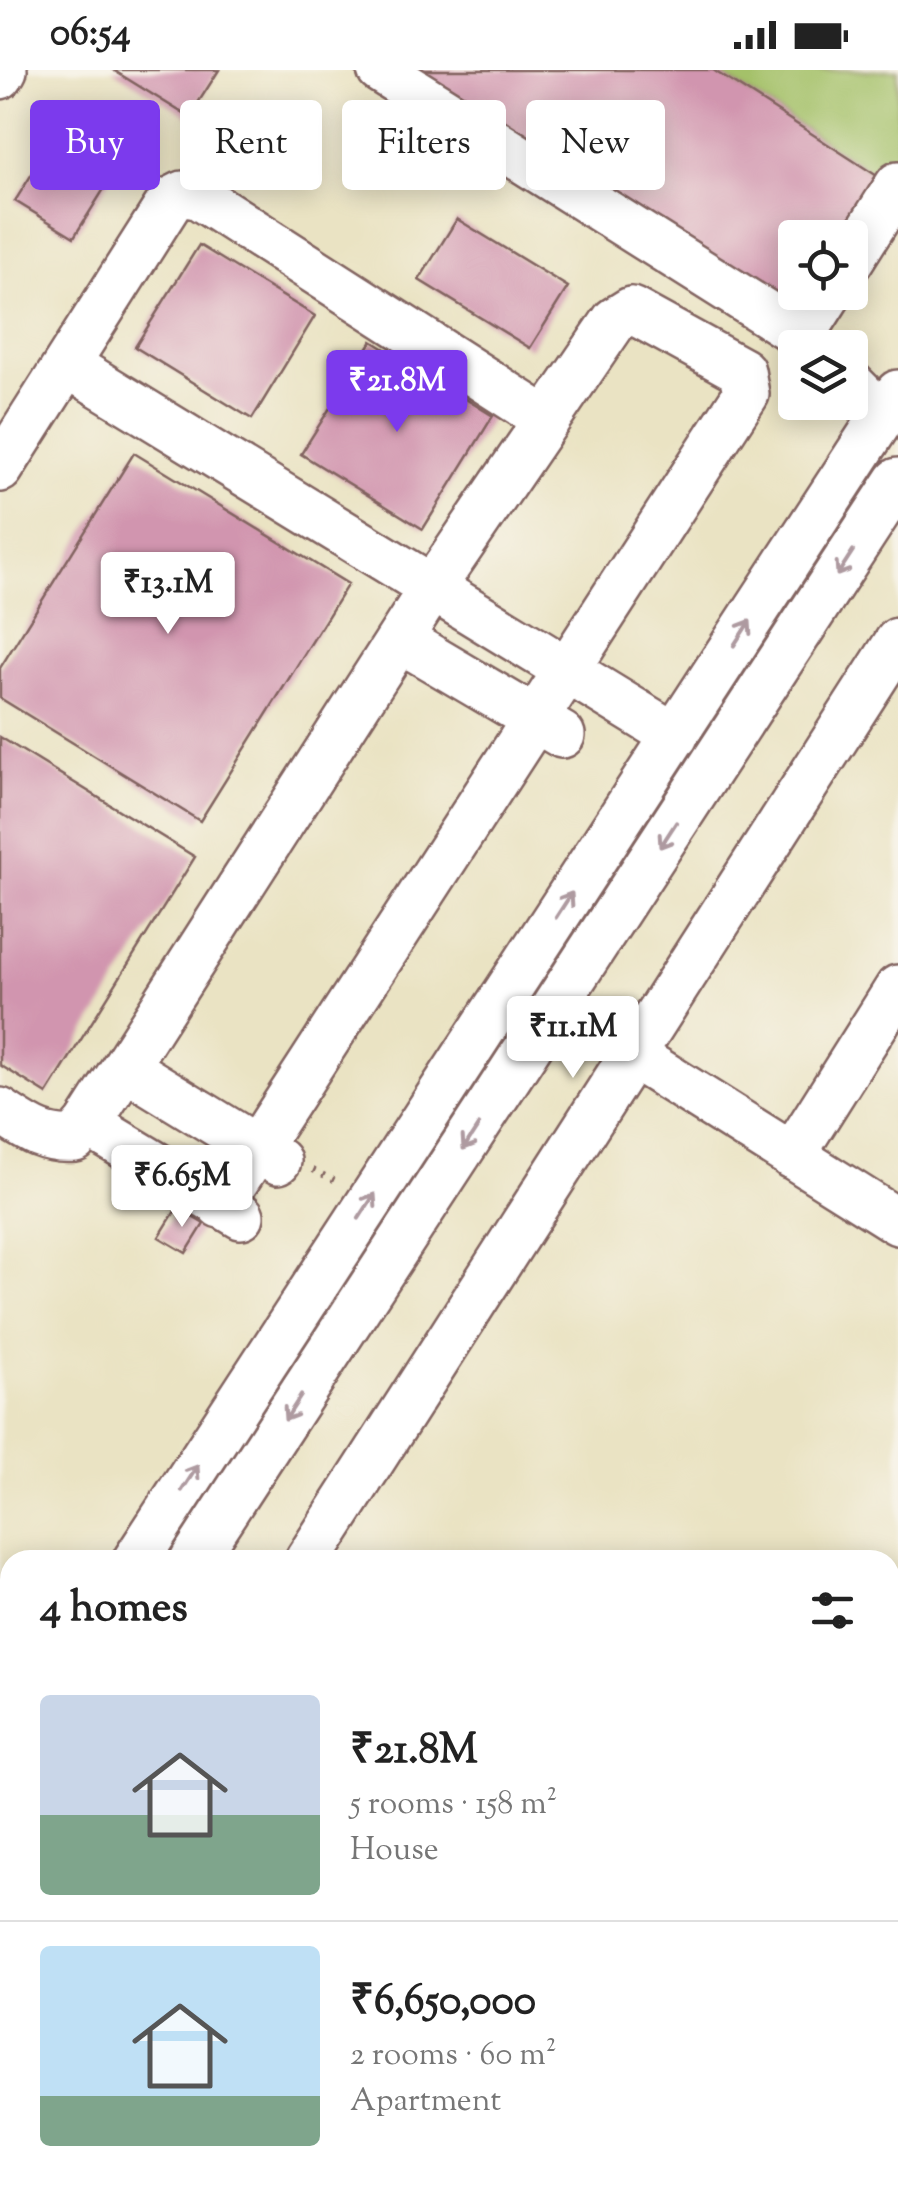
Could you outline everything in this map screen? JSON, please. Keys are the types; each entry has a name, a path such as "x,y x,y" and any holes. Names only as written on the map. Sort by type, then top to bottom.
{"street":[{"path":"380,70 789,330"},
{"path":"868,232 898,185"},
{"path":"0,468 171,200 183,194 198,196 547,420"},
{"path":"0,1111 37,1135 56,1141 75,1140 88,1124 432,588 615,320 632,310 742,371 747,382 746,394 567,672 549,728 230,1210 88,1124"},
{"path":"68,365 674,736"},
{"path":"143,1550 890,404"},
{"path":"199,1550 898,481"},
{"path":"401,640 549,728"},
{"path":"314,1550 898,641"},
{"path":"520,972 563,997"},
{"path":"792,1156 898,988"},
{"path":"634,1056 898,1222"},
{"path":"124,1068 267,1154"}],"path":[{"path":"267,1154 324,1174 371,1200"}],"green space":[{"path":"713,70 898,70 898,161 885,181"}],"building":[{"path":"113,70 219,70 200,100 180,100 180,111"},
{"path":"408,70 713,70 885,181 860,220 778,220 778,308 595,190 665,190 665,100 526,100 526,146 506,133 506,100 455,100"},
{"path":"30,177 30,190 103,190 74,237 15,201"},
{"path":"457,219 568,287 530,348 419,280"},
{"path":"199,245 315,316 252,419 135,347"},
{"path":"781,310 801,310 795,319"},
{"path":"372,341 493,416 423,529 301,454"},
{"path":"134,453 348,584 200,821 0,698 0,668"},
{"path":"0,737 195,857 47,1094 0,1065"},
{"path":"177,1208 204,1224 186,1253 159,1237"}]}
